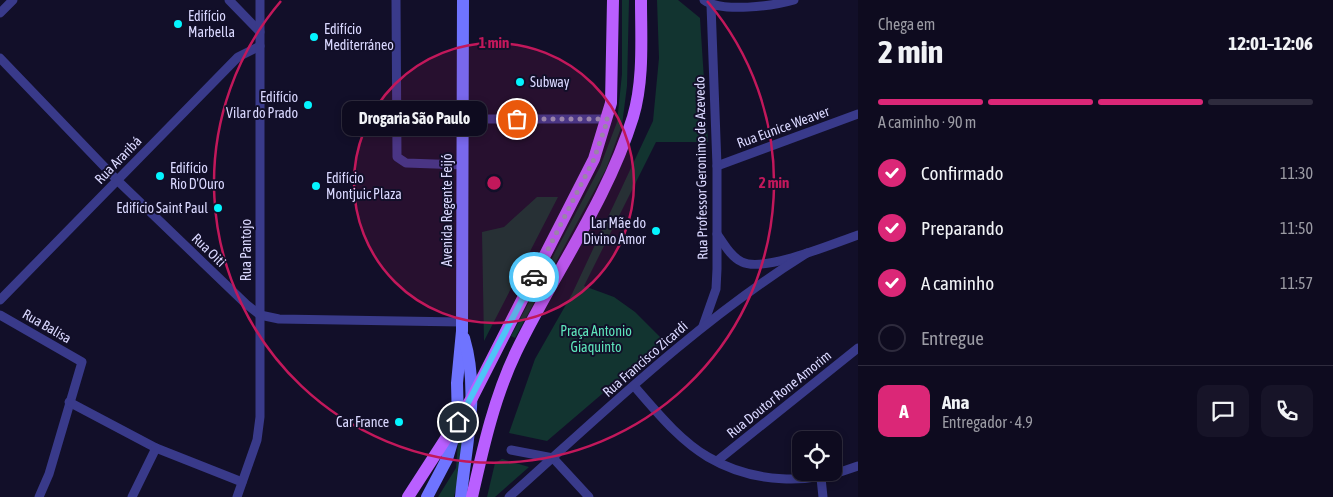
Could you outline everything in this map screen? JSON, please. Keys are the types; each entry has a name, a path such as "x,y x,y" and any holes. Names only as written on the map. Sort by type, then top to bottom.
{"main road":[{"name":"Avenida Regente Feijó","path":"427,497 447,459 458,422 457,383 462,326 463,0"},
{"path":"408,497 472,398 594,159 608,119 612,84 613,0"},
{"path":"472,497 486,437 512,362 606,185 633,116 640,80 641,0"},
{"name":"Avenida Regente Feijó","path":"461,497 470,436 472,398 471,362 462,326"}],"street":[{"path":"0,13 13,0"},
{"path":"229,0 260,32"},
{"name":"Rua Pantojo","path":"237,497 257,440 260,425 260,0"},
{"path":"396,0 397,157 406,162 463,165"},
{"path":"707,3 732,7 794,0"},
{"name":"Rua Professor Geronimo de Azevedo","path":"702,328 716,289 717,234 717,166 707,3"},
{"name":"Rua Araribá","path":"0,300 238,57 260,46"},
{"name":"Rua Oiti","path":"0,58 118,181 246,304 260,315"},
{"name":"Rua Eunice Weaver","path":"717,166 858,114"},
{"path":"463,119 608,119"},
{"name":"Rua Francisco Zicardi","path":"717,234 730,253 742,262 755,266 807,253 858,235"},
{"name":"Rua Francisco Zicardi","path":"510,497 702,328 762,281 807,253"},
{"name":"Rua Balisa","path":"0,314 81,361 69,402"},
{"path":"260,315 279,319 462,326"},
{"name":"Rua Doutor Rone Amorim","path":"717,462 858,348"},
{"path":"634,386 688,442 717,462 730,468 768,477 792,480"},
{"path":"39,497 49,474 69,402 156,448 242,482"},
{"path":"132,497 156,448"},
{"path":"511,450 553,458 589,497"},
{"path":"842,471 858,466"},
{"path":"821,481 823,497"}],"green space":[{"path":"622,0 629,0 627,86 622,125 606,169 515,338 511,336 600,167 617,122 622,74"},
{"name":"Praça Antonio Giaquinto","path":"657,0 678,0 700,18 708,142 656,142 584,286 614,297 635,312 664,341 547,441 509,433 535,359 572,294 653,121 659,58"},
{"path":"537,197 558,197 484,341 482,232 504,227"},
{"path":"464,428 466,444 454,497 438,497 456,468 458,443"},
{"path":"502,459 529,467 495,497 487,497 495,463"}],"way so far":[{"path":"517,119 608,119 594,159 534,277"}],"place":[{"name":"Edifício Marbella","path":"178,24"},
{"name":"Edifício Mediterráneo","path":"314,37"},
{"name":"Subway","path":"520,82"},
{"name":"Edifício Vilar do Prado","path":"308,105"},
{"name":"Drogaria São Paulo","path":"517,119"},
{"name":"Edifício Rio D'Ouro","path":"160,176"},
{"name":"Edifício Montjuic Plaza","path":"316,186"},
{"name":"Edifício Saint Paul","path":"218,208"},
{"name":"Lar Mãe do Divino Amor","path":"656,231"},
{"name":"Car France","path":"399,422"}],"route":[{"path":"458,422 534,277"}]}
